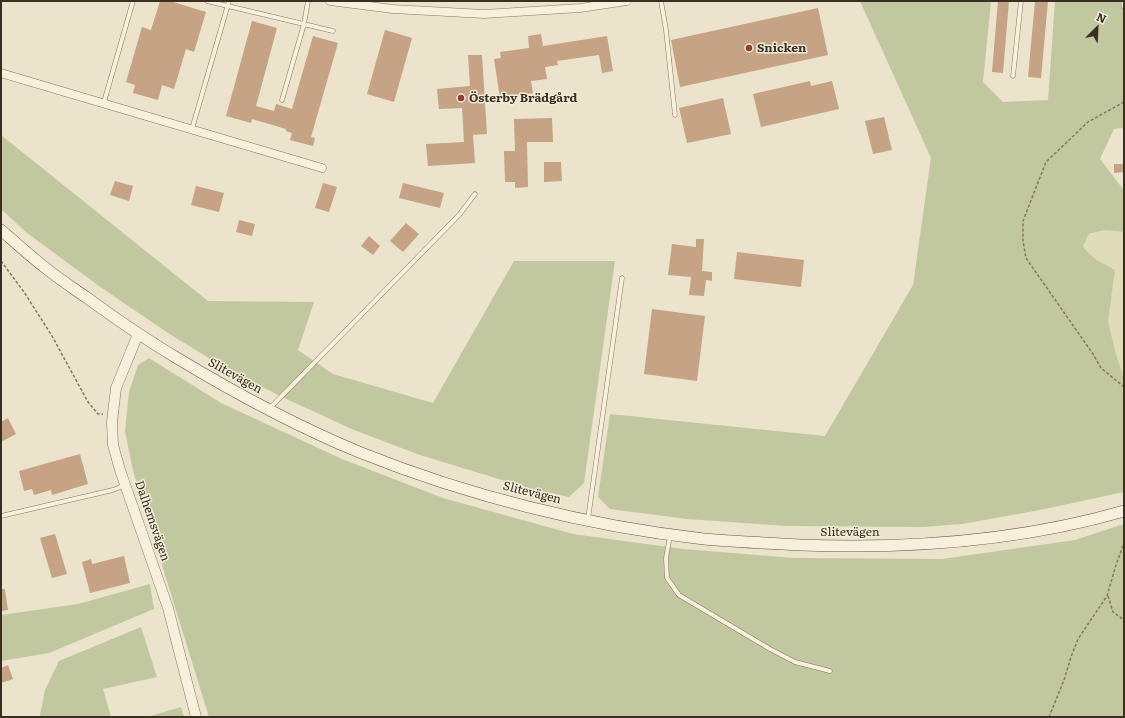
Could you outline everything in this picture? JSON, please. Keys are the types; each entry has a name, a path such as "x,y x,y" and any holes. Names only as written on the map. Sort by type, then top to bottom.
{"main road":[{"name":"Slitevägen","path":"1,230 48,270 138,334 214,381 268,410 358,451 411,471 470,490 549,511 670,534 705,539 780,544 856,546 919,544 1019,534 1097,519 1124,511"}],"street":[{"path":"330,1 393,9 484,14 580,8 627,1"},
{"path":"1,73 104,102 322,168"},
{"name":"Dalhemsvägen","path":"138,334 116,388 113,416 113,445 125,485 168,608 196,717"}],"lane":[{"path":"104,102 133,1"},
{"path":"207,1 227,7 334,31"},
{"path":"192,129 229,1"},
{"path":"282,100 304,24 308,1"},
{"path":"661,1 666,30 675,115"},
{"path":"1013,76 1021,1"},
{"path":"1123,1 1124,7"},
{"path":"268,410 459,215 475,194"},
{"path":"588,519 622,278"},
{"path":"1,516 113,490 125,485"},
{"path":"670,534 666,558 667,578 679,595 770,649 795,662 830,671"}],"path":[{"path":"1124,102 1088,122 1046,162 1023,221 1022,241 1026,258 1093,354 1101,368 1124,387"},
{"path":"1,261 24,292 52,336 88,402 98,414 113,416"},
{"path":"1049,717 1078,639 1107,596 1124,543"},
{"path":"1107,596 1113,612 1124,620"}],"shaded area":[{"path":"1105,230 1124,232 1124,378 1116,355 1108,322 1115,270 1087,253 1083,246 1089,235"}],"green space":[{"path":"860,1 991,1 983,82 1003,102 1048,100 1055,1 1124,1 1124,128 1114,129 1100,159 1123,189 1124,232 1105,230 1089,234 1083,246 1093,257 1115,270 1108,322 1124,378 1124,492 1040,510 962,524 923,527 786,526 687,519 610,509 598,497 610,414 825,436 913,285 931,158"},
{"path":"1,135 208,301 314,302 298,350 333,374 433,403 514,261 615,261 584,483 569,497 525,487 420,455 354,430 280,396 220,365 168,333 99,286 27,233 1,209"},
{"path":"149,358 221,403 342,459 443,498 573,534 683,549 794,558 942,559 1075,540 1124,524 1124,717 209,717 133,471 125,431 129,392 138,365"},
{"path":"150,584 154,609 49,653 1,661 1,615 78,604"},
{"path":"141,627 157,677 103,689 111,717 40,717 45,690 59,661"},
{"path":"181,707 184,717 147,717"}],"building":[{"path":"160,1 170,1 206,12 194,52 186,49 174,89 162,85 158,100 133,93 135,85 126,82 142,27 151,30"},
{"path":"998,1 1009,1 1003,73 992,72"},
{"path":"1035,1 1048,1 1041,78 1028,77"},
{"name":"Snicken","path":"818,8 828,55 680,87 671,40"},
{"path":"252,21 277,28 256,106 274,111 276,104 292,109 313,36 338,43 311,137 315,138 313,146 290,140 292,133 286,131 286,129 252,119 251,123 226,116"},
{"path":"385,30 412,38 394,102 367,94"},
{"path":"541,34 543,46 607,36 613,71 602,73 599,55 557,61 558,65 545,67 547,79 531,81 533,93 500,98 494,59 501,58 500,52 529,48 528,36"},
{"name":"Österby Brädgård","path":"468,55 482,55 487,134 473,135 475,163 428,166 426,144 464,142 462,108 439,109 437,89 470,86"},
{"path":"810,81 811,86 832,81 839,109 761,127 753,94"},
{"path":"723,98 731,134 687,143 679,108"},
{"path":"884,117 892,150 873,154 865,121"},
{"path":"552,118 553,142 527,142 528,187 515,188 515,182 505,182 504,151 515,151 514,119"},
{"path":"544,162 561,162 562,181 544,182"},
{"path":"1114,164 1124,164 1124,172 1114,173"},
{"path":"115,181 133,186 129,201 110,195"},
{"path":"323,183 337,187 329,212 315,208"},
{"path":"403,183 444,193 440,208 399,198"},
{"path":"196,186 224,193 219,212 191,205"},
{"path":"239,220 255,224 252,236 236,232"},
{"path":"406,223 419,234 403,252 390,241"},
{"path":"369,236 380,246 373,255 361,246"},
{"path":"696,239 704,239 702,271 712,272 712,281 706,280 704,296 689,295 691,277 668,275 672,244 696,247"},
{"path":"737,252 804,260 801,287 734,279"},
{"path":"652,309 705,316 697,381 644,374"},
{"path":"8,418 16,434 1,442 1,422"},
{"path":"80,454 88,484 52,495 51,490 34,495 32,489 24,491 19,471"},
{"path":"55,534 67,574 52,578 40,538"},
{"path":"124,556 130,583 90,593 82,562 91,559 92,564"},
{"path":"1,589 5,589 8,610 1,611"},
{"path":"8,665 13,679 1,683 1,668"}],"place":[{"name":"Snicken","path":"749,48"},
{"name":"Österby Brädgård","path":"461,98"}]}
